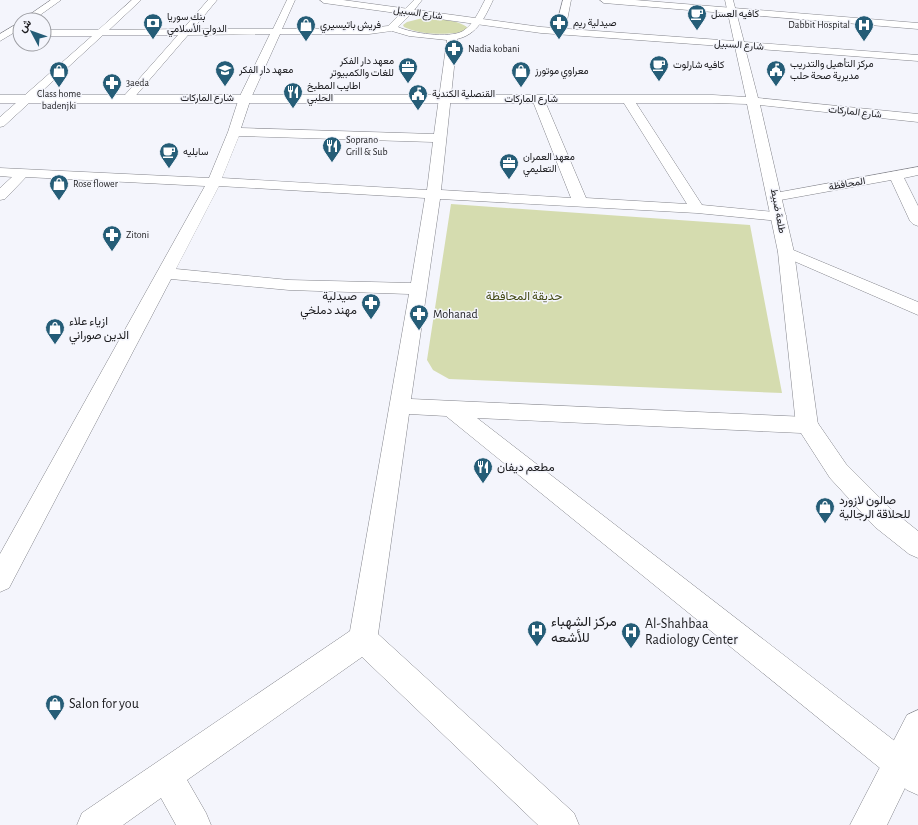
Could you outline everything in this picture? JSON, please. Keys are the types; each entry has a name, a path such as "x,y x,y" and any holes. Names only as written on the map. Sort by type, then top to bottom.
{"street":[{"path":"39,12 57,0"},
{"path":"0,123 137,0"},
{"path":"128,98 187,32 213,0"},
{"path":"0,579 214,182 234,132 245,98 291,0"},
{"name":"شارع السبيل","path":"324,0 478,22 560,31 918,58"},
{"path":"393,28 393,25 408,12 418,0"},
{"path":"52,32 368,31 393,28 411,34 452,37 460,36 470,30 478,22 489,0"},
{"path":"560,31 567,0"},
{"path":"604,0 730,5 918,26"},
{"name":"طلعة ضبيط","path":"730,5 775,196 786,252 807,425"},
{"path":"3,35 12,30"},
{"path":"94,825 363,639 433,195 446,98 452,37"},
{"name":"شارع الماركات","path":"0,99 446,98 753,101 918,118"},
{"path":"538,99 580,202"},
{"path":"628,100 697,209"},
{"path":"234,132 441,138"},
{"name":"المحافظة","path":"775,196 918,171"},
{"path":"0,172 580,202 697,209 779,216"},
{"path":"0,196 23,173"},
{"path":"896,175 918,221"},
{"path":"786,252 918,309"},
{"path":"165,273 289,285 418,290"},
{"path":"400,406 807,425 838,471 884,519 918,546"},
{"path":"450,408 908,771"},
{"path":"363,639 562,825"},
{"path":"868,825 908,771 918,726"},
{"path":"166,775 194,825"}],"green space":[{"path":"423,18 441,19 455,22 462,24 469,30 436,34 411,30 403,25 407,22"},
{"name":"حديقة المحافظة","path":"451,204 750,225 782,393 449,379 433,370 427,360"}],"place":[{"name":"كافيه العسل","path":"697,31"},
{"name":"بنك سوريا الدولي الأسلامي","path":"153,40"},
{"name":"صيدلية ريم","path":"559,40"},
{"name":"فريش باتيسيري","path":"306,42"},
{"name":"Dabbit Hospital","path":"864,42"},
{"name":"Nadia kobani","path":"454,66"},
{"name":"كافيه شارلوت","path":"659,82"},
{"name":"معهد دار الفكر للغات والكمبيوتر","path":"408,84"},
{"name":"معهد دار الفكر","path":"225,87"},
{"name":"مركز التأهيل والتدريب مديرية صحة حلب","path":"776,87"},
{"name":"Class home badenjki","path":"59,88"},
{"name":"معراوي موتورز","path":"521,88"},
{"name":"3aeda","path":"112,100"},
{"name":"اطايب المطبخ الحلبي","path":"293,109"},
{"name":"القنصلية الكندية","path":"418,111"},
{"name":"Soprano Grill & Sub","path":"332,163"},
{"name":"سابليه","path":"169,169"},
{"name":"معهد العمران التعليمي","path":"509,180"},
{"name":"Rose flower","path":"59,201"},
{"name":"Zitoni","path":"112,252"},
{"name":"صيدلية مهند دملخي","path":"371,320"},
{"name":"Mohanad","path":"419,331"},
{"name":"ازياء علاء الدين صوراني","path":"55,345"},
{"name":"مطعم ديفان","path":"483,484"},
{"name":"صالون لازورد للحلاقة الرجالية","path":"825,524"},
{"name":"مركز الشهباء للأشعه","path":"537,647"},
{"name":"Al-Shahbaa Radiology Center","path":"631,649"},
{"name":"Salon for you","path":"55,721"}]}
